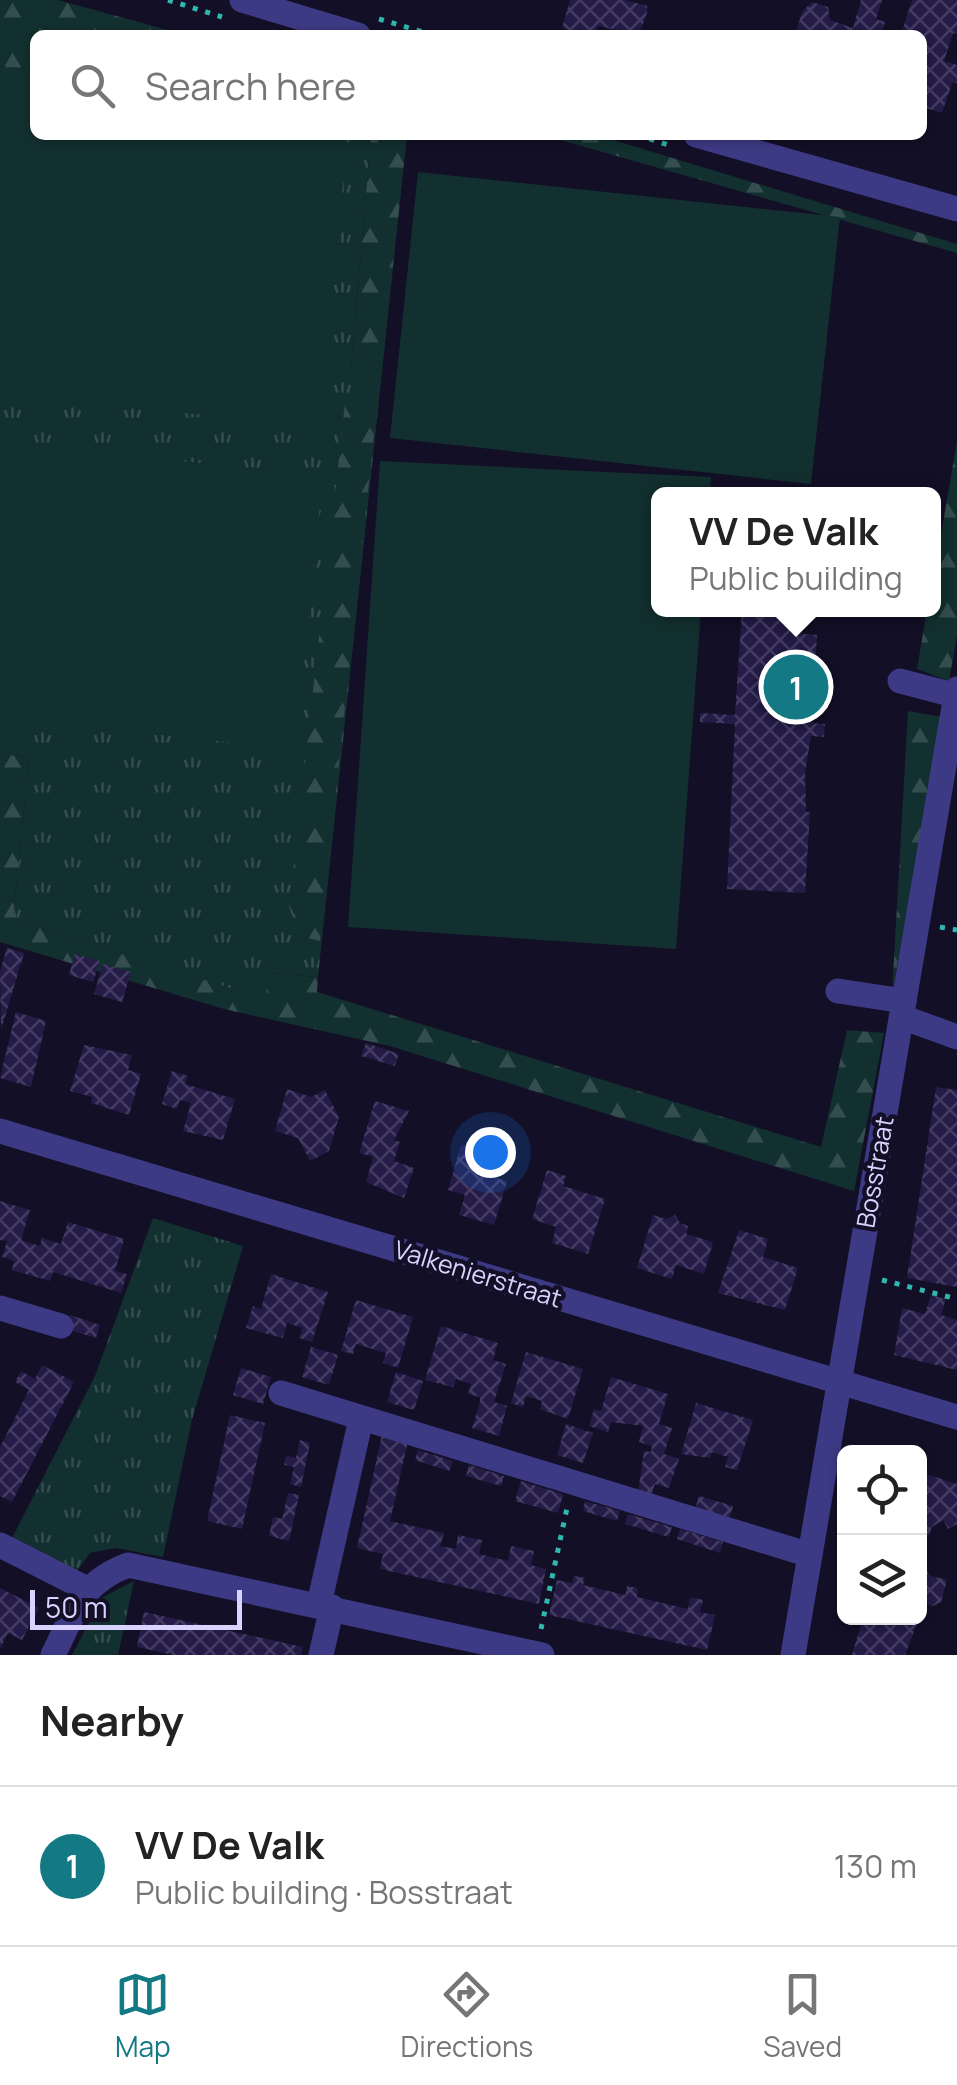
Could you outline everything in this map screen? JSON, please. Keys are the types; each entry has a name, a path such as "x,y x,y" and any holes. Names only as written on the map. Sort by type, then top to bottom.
{"street":[{"path":"242,0 341,30"},
{"path":"713,140 953,210"},
{"path":"900,681 957,694"},
{"name":"Bosstraat","path":"793,1655 957,694"},
{"path":"838,991 903,1009 957,1037"},
{"name":"Valkenierstraat","path":"0,1131 957,1417"},
{"path":"0,1308 61,1326"},
{"path":"281,1392 572,1485 810,1555"},
{"path":"321,1655 326,1605 362,1419"},
{"path":"0,1545 87,1589"},
{"path":"53,1655 87,1589 100,1576 128,1565 539,1654"}],"path":[{"path":"857,1276 957,1299"},
{"path":"539,1654 572,1485"}],"green space":[{"path":"0,0 58,0 168,30 30,30 30,69 0,66"},
{"path":"0,66 30,69 30,140 371,140 351,368 382,372 318,977 269,973 266,1000 18,921 14,908 29,757 0,754"},
{"path":"0,106 30,109 30,140 347,140 322,425 0,397"},
{"path":"371,140 406,140 382,372 351,369"},
{"path":"561,140 613,140 957,244 957,253"},
{"path":"418,172 840,217 811,484 390,438"},
{"path":"346,394 378,397 320,941 300,936 289,907"},
{"path":"957,441 957,635 949,681 917,669 926,617 941,617 941,534"},
{"path":"0,442 323,476 294,749 0,718"},
{"path":"380,461 711,477 710,487 651,487 651,617 700,617 676,949 348,927"},
{"path":"908,711 942,717 892,994"},
{"path":"0,754 29,757 14,908 18,921 265,999 269,973 318,977 317,992 821,1147 847,1030 884,1033 854,1191 390,1046 224,1009 0,942"},
{"path":"153,1218 243,1246 192,1420 163,1557 116,1548 90,1553 75,1574 10,1542 95,1376"},
{"path":"134,1581 118,1655 72,1655 103,1597"}],"building":[{"path":"570,0 625,0 647,6 641,30 562,28"},
{"path":"861,0 882,0 876,19 885,22 883,30 797,30 802,12 812,2 828,7 830,20 853,28"},
{"path":"912,0 957,0 957,34 953,33 944,61 957,65 957,83 952,83 942,113 927,108 927,30 903,30"},
{"path":"742,617 784,617 783,625 791,625 791,633 817,635 812,723 825,724 824,737 811,736 805,773 806,812 810,812 805,893 727,889 735,724 700,722 700,713 735,715"},
{"path":"7,948 24,953 1,1030 0,971"},
{"path":"75,954 100,961 93,982 69,975"},
{"path":"103,964 131,972 122,1002 94,994"},
{"path":"16,1012 46,1021 31,1087 0,1078"},
{"path":"366,1043 399,1054 395,1066 361,1056"},
{"path":"84,1045 132,1055 128,1070 141,1074 129,1115 91,1103 92,1097 70,1091"},
{"path":"172,1071 188,1076 185,1084 235,1099 223,1140 183,1131 191,1103 180,1100 177,1109 162,1104"},
{"path":"936,1087 957,1090 957,1287 907,1278"},
{"path":"287,1089 311,1097 325,1090 339,1117 329,1151 310,1161 298,1138 275,1131"},
{"path":"375,1101 409,1111 394,1140 400,1142 394,1161 414,1168 404,1198 366,1182 373,1157 359,1153"},
{"path":"461,1145 491,1154 485,1175 507,1181 494,1225 459,1215 465,1195 448,1190"},
{"path":"547,1170 566,1176 563,1186 605,1199 588,1254 552,1243 556,1227 532,1219"},
{"path":"0,1201 30,1210 21,1240 40,1246 42,1238 61,1244 68,1222 124,1239 115,1271 127,1274 121,1293 53,1272 50,1281 12,1270 14,1261 2,1257 7,1241 0,1240"},
{"path":"653,1215 666,1219 675,1215 688,1226 686,1234 713,1242 704,1274 676,1265 672,1279 637,1268"},
{"path":"739,1230 768,1239 763,1257 798,1268 785,1310 718,1293"},
{"path":"271,1274 328,1292 312,1342 299,1338 302,1328 287,1323 283,1338 246,1328 253,1306 261,1309"},
{"path":"931,1295 946,1299 941,1315 957,1320 957,1370 894,1355 902,1308 925,1314"},
{"path":"356,1300 413,1317 398,1368 383,1363 386,1353 356,1344 353,1354 341,1351"},
{"path":"70,1315 100,1325 96,1338 66,1329"},
{"path":"441,1326 498,1343 493,1360 506,1364 494,1402 507,1406 499,1436 472,1428 480,1397 468,1394 471,1384 456,1379 453,1387 425,1380"},
{"path":"311,1347 338,1355 329,1385 302,1377"},
{"path":"526,1352 583,1369 568,1419 540,1409 542,1401 526,1396 523,1407 511,1403"},
{"path":"42,1365 74,1382 12,1502 0,1496 0,1447 29,1390 15,1382 21,1371 35,1379"},
{"path":"241,1368 271,1377 263,1404 233,1395"},
{"path":"396,1372 423,1381 414,1410 387,1402"},
{"path":"611,1377 668,1394 659,1424 672,1428 664,1454 679,1459 669,1488 655,1484 651,1496 638,1492 644,1451 651,1452 652,1446 639,1442 643,1426 611,1422 608,1432 589,1426 594,1409 601,1411"},
{"path":"696,1403 753,1420 737,1470 725,1467 728,1457 712,1452 710,1458 681,1454"},
{"path":"230,1415 265,1423 242,1529 207,1521"},
{"path":"566,1424 593,1433 583,1463 557,1455"},
{"path":"382,1435 408,1441 390,1521 444,1533 440,1546 456,1549 458,1535 482,1540 479,1554 508,1561 511,1546 534,1551 531,1565 546,1569 539,1604 380,1569 383,1554 357,1548"},
{"path":"300,1440 310,1443 301,1487 290,1484 294,1467 284,1465 286,1456 296,1458"},
{"path":"418,1450 453,1461 449,1471 415,1460"},
{"path":"469,1465 504,1476 501,1486 466,1476"},
{"path":"927,1474 957,1484 957,1524 948,1529 943,1520 932,1527 929,1536"},
{"path":"521,1481 563,1494 558,1513 515,1501"},
{"path":"288,1493 299,1495 289,1541 269,1536 273,1517 282,1519"},
{"path":"699,1496 733,1506 729,1520 695,1509"},
{"path":"585,1501 620,1511 617,1521 583,1511"},
{"path":"628,1514 672,1527 669,1537 625,1524"},
{"path":"680,1529 723,1542 720,1553 677,1539"},
{"path":"927,1571 947,1580 941,1602 927,1604"},
{"path":"574,1576 585,1578 583,1585 625,1595 627,1586 638,1588 637,1597 688,1609 690,1597 703,1600 700,1612 715,1615 707,1650 549,1615 557,1580 572,1583"},
{"path":"0,1588 39,1608 22,1640 8,1633 0,1649"},
{"path":"144,1612 303,1647 301,1655 173,1655 137,1647"},
{"path":"861,1625 916,1625 905,1655 852,1655"}],"place":[{"name":"VV De Valk","path":"796,687"}]}
